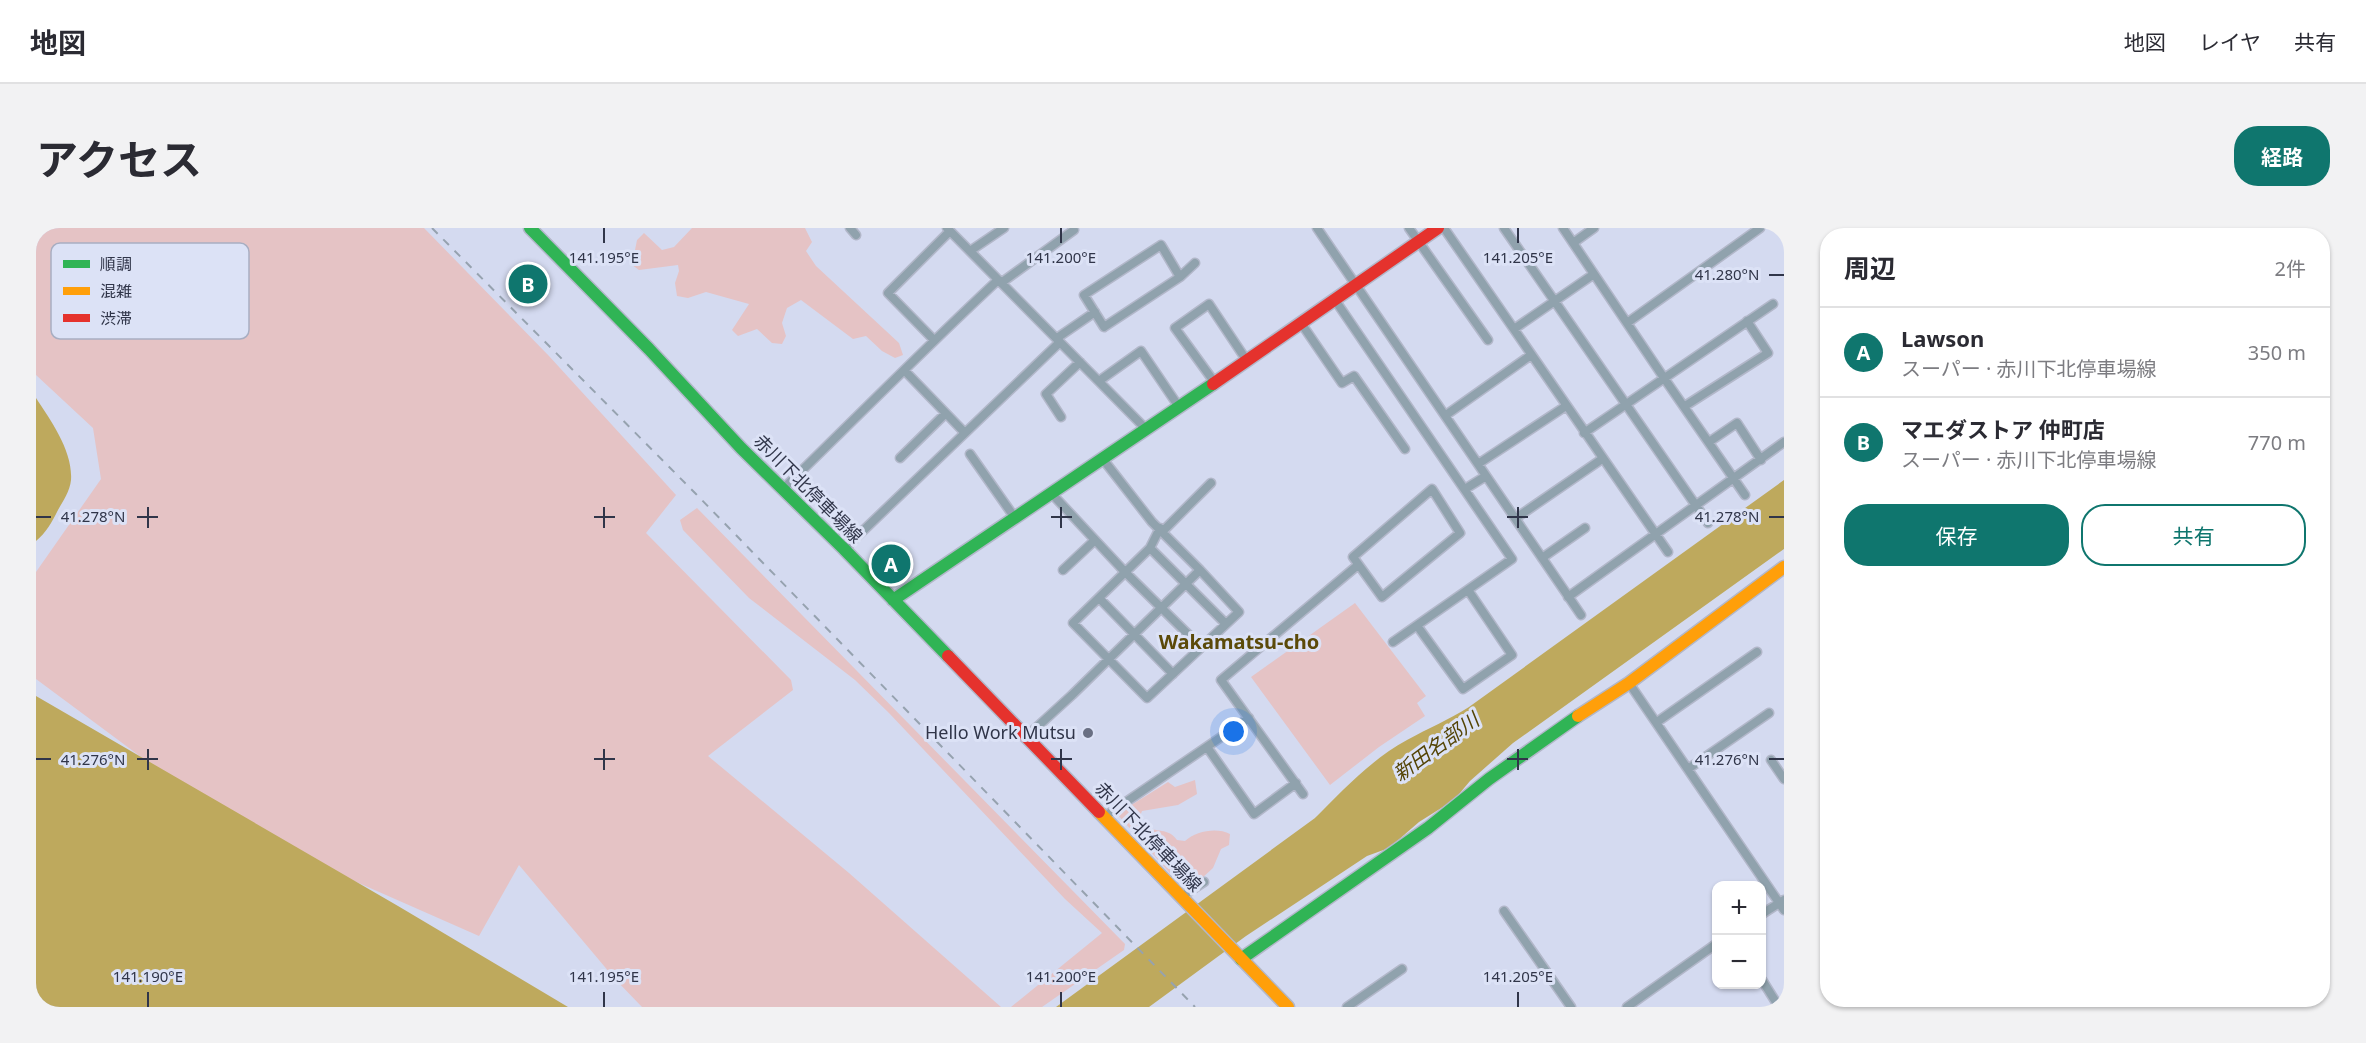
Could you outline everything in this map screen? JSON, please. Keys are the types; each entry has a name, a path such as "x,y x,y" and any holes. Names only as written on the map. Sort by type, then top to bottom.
{"street":[{"path":"970,252 1004,228"},
{"path":"1317,228 1581,615"},
{"path":"1409,228 1488,340"},
{"path":"893,600 1215,383 1438,228"},
{"path":"1444,228 1668,552"},
{"path":"1504,228 1708,524"},
{"path":"1563,228 1745,495"},
{"path":"1573,243 1594,228"},
{"path":"1627,323 1760,228"},
{"path":"934,340 888,293 949,230 1146,429"},
{"path":"783,489 934,340 1000,282 1074,230"},
{"name":"赤川下北停車場線","path":"537,231 741,448 844,549 1288,1007"},
{"path":"1180,277 1161,245 1084,295 1104,327 1180,277 1195,263"},
{"path":"1514,329 1594,274"},
{"path":"1335,300 1512,559 1418,627 1393,642"},
{"path":"1215,383 1175,328 1200,310 1209,304 1247,361"},
{"path":"1584,433 1773,304"},
{"path":"844,549 1059,340 1095,312"},
{"path":"1684,406 1768,353 1747,321"},
{"path":"1301,323 1342,383 1354,376 1405,448"},
{"path":"1099,381 1141,351 1179,407"},
{"path":"1446,415 1531,355"},
{"path":"1061,417 1046,394 1080,362"},
{"path":"905,371 965,433"},
{"path":"1478,464 1566,406"},
{"path":"900,458 945,414"},
{"path":"1710,442 1737,423 1761,460"},
{"path":"1568,597 1784,442"},
{"path":"970,454 1015,518"},
{"path":"1102,458 1152,522 1161,529 1239,612 1147,698 1073,622 1150,548 1161,529 1211,483"},
{"path":"1516,518 1602,459"},
{"path":"1465,489 1486,476"},
{"path":"1432,489 1460,532 1382,597 1358,565 1353,557 1432,489"},
{"path":"1052,494 1125,572 1201,647"},
{"path":"1542,558 1585,528"},
{"path":"1063,570 1095,540"},
{"path":"1150,548 1225,623"},
{"path":"1303,794 1221,680 1358,565"},
{"path":"1240,958 1428,828 1489,779 1563,725 1629,683 1784,567"},
{"path":"1026,737 1200,570"},
{"path":"1418,627 1462,690 1512,655 1468,590"},
{"path":"1099,598 1173,674"},
{"path":"1657,722 1757,652"},
{"path":"1629,683 1782,904 1766,912"},
{"path":"1688,769 1770,713"},
{"path":"1104,817 1249,718"},
{"path":"1207,747 1254,814 1296,783"},
{"path":"1771,760 1784,779"},
{"path":"1181,897 1204,882"},
{"path":"1504,911 1570,1007"},
{"path":"1627,1007 1712,947"},
{"path":"1347,1007 1402,969"},
{"path":"1766,988 1779,1007"}],"shaded area":[{"path":"36,228 424,228 549,356 676,495 646,533 791,680 793,690 708,756 849,873 1001,1007 642,1007 615,979 519,865 479,936 311,862 218,814 36,679 36,572 101,479 93,428 36,375"},
{"path":"692,228 805,228 812,242 806,251 816,266 899,343 903,355 895,358 882,351 866,336 853,339 801,300 787,308 782,323 786,336 782,344 772,343 757,329 738,336 732,330 749,304 706,292 688,298 677,296 675,283 679,271 678,265 639,270 632,265 637,240 644,233 662,250 674,247"},
{"path":"697,508 1125,944 1124,950 1042,1007 1011,1007 1102,933 1065,899 855,680 749,598 683,530 680,520"},
{"path":"1355,603 1426,696 1417,703 1425,716 1379,747 1330,785 1251,677"},
{"path":"1195,780 1197,794 1178,805 1142,811 1139,819 1143,827 1166,832 1177,840 1185,841 1207,831 1230,834 1229,845 1221,849 1213,868 1201,879 1190,881 1175,879 1117,814 1168,782 1175,787"}],"water":[{"path":"36,398 65,447 71,469 71,480 68,492 51,523 36,541"},
{"name":"新田名部川","path":"1784,480 1784,549 1513,743 1470,781 1454,800 1419,822 1389,848 1367,856 1246,936 1149,1007 1056,1007 1315,818 1382,756 1469,707"},
{"path":"36,696 398,906 568,1007 36,1007"}],"railway":[{"path":"432,228 696,494 1195,1007"}],"traffic: fast":[{"path":"530,228 649,349 741,448 948,656"},
{"path":"893,600 1213,384"},
{"path":"1241,959 1428,828 1489,779 1578,716"}],"traffic: slow":[{"path":"1578,716 1629,683 1784,567"},
{"path":"1099,812 1288,1007"}],"traffic: jam":[{"path":"1213,384 1438,228"},
{"path":"948,656 1099,812"}],"place":[{"name":"マエダストア 仲町店","path":"528,284"},
{"name":"Lawson","path":"891,564"},
{"name":"Hello Work Mutsu","path":"1088,733"}],"district":[{"name":"Wakamatsu-cho","path":"1239,642"}]}
